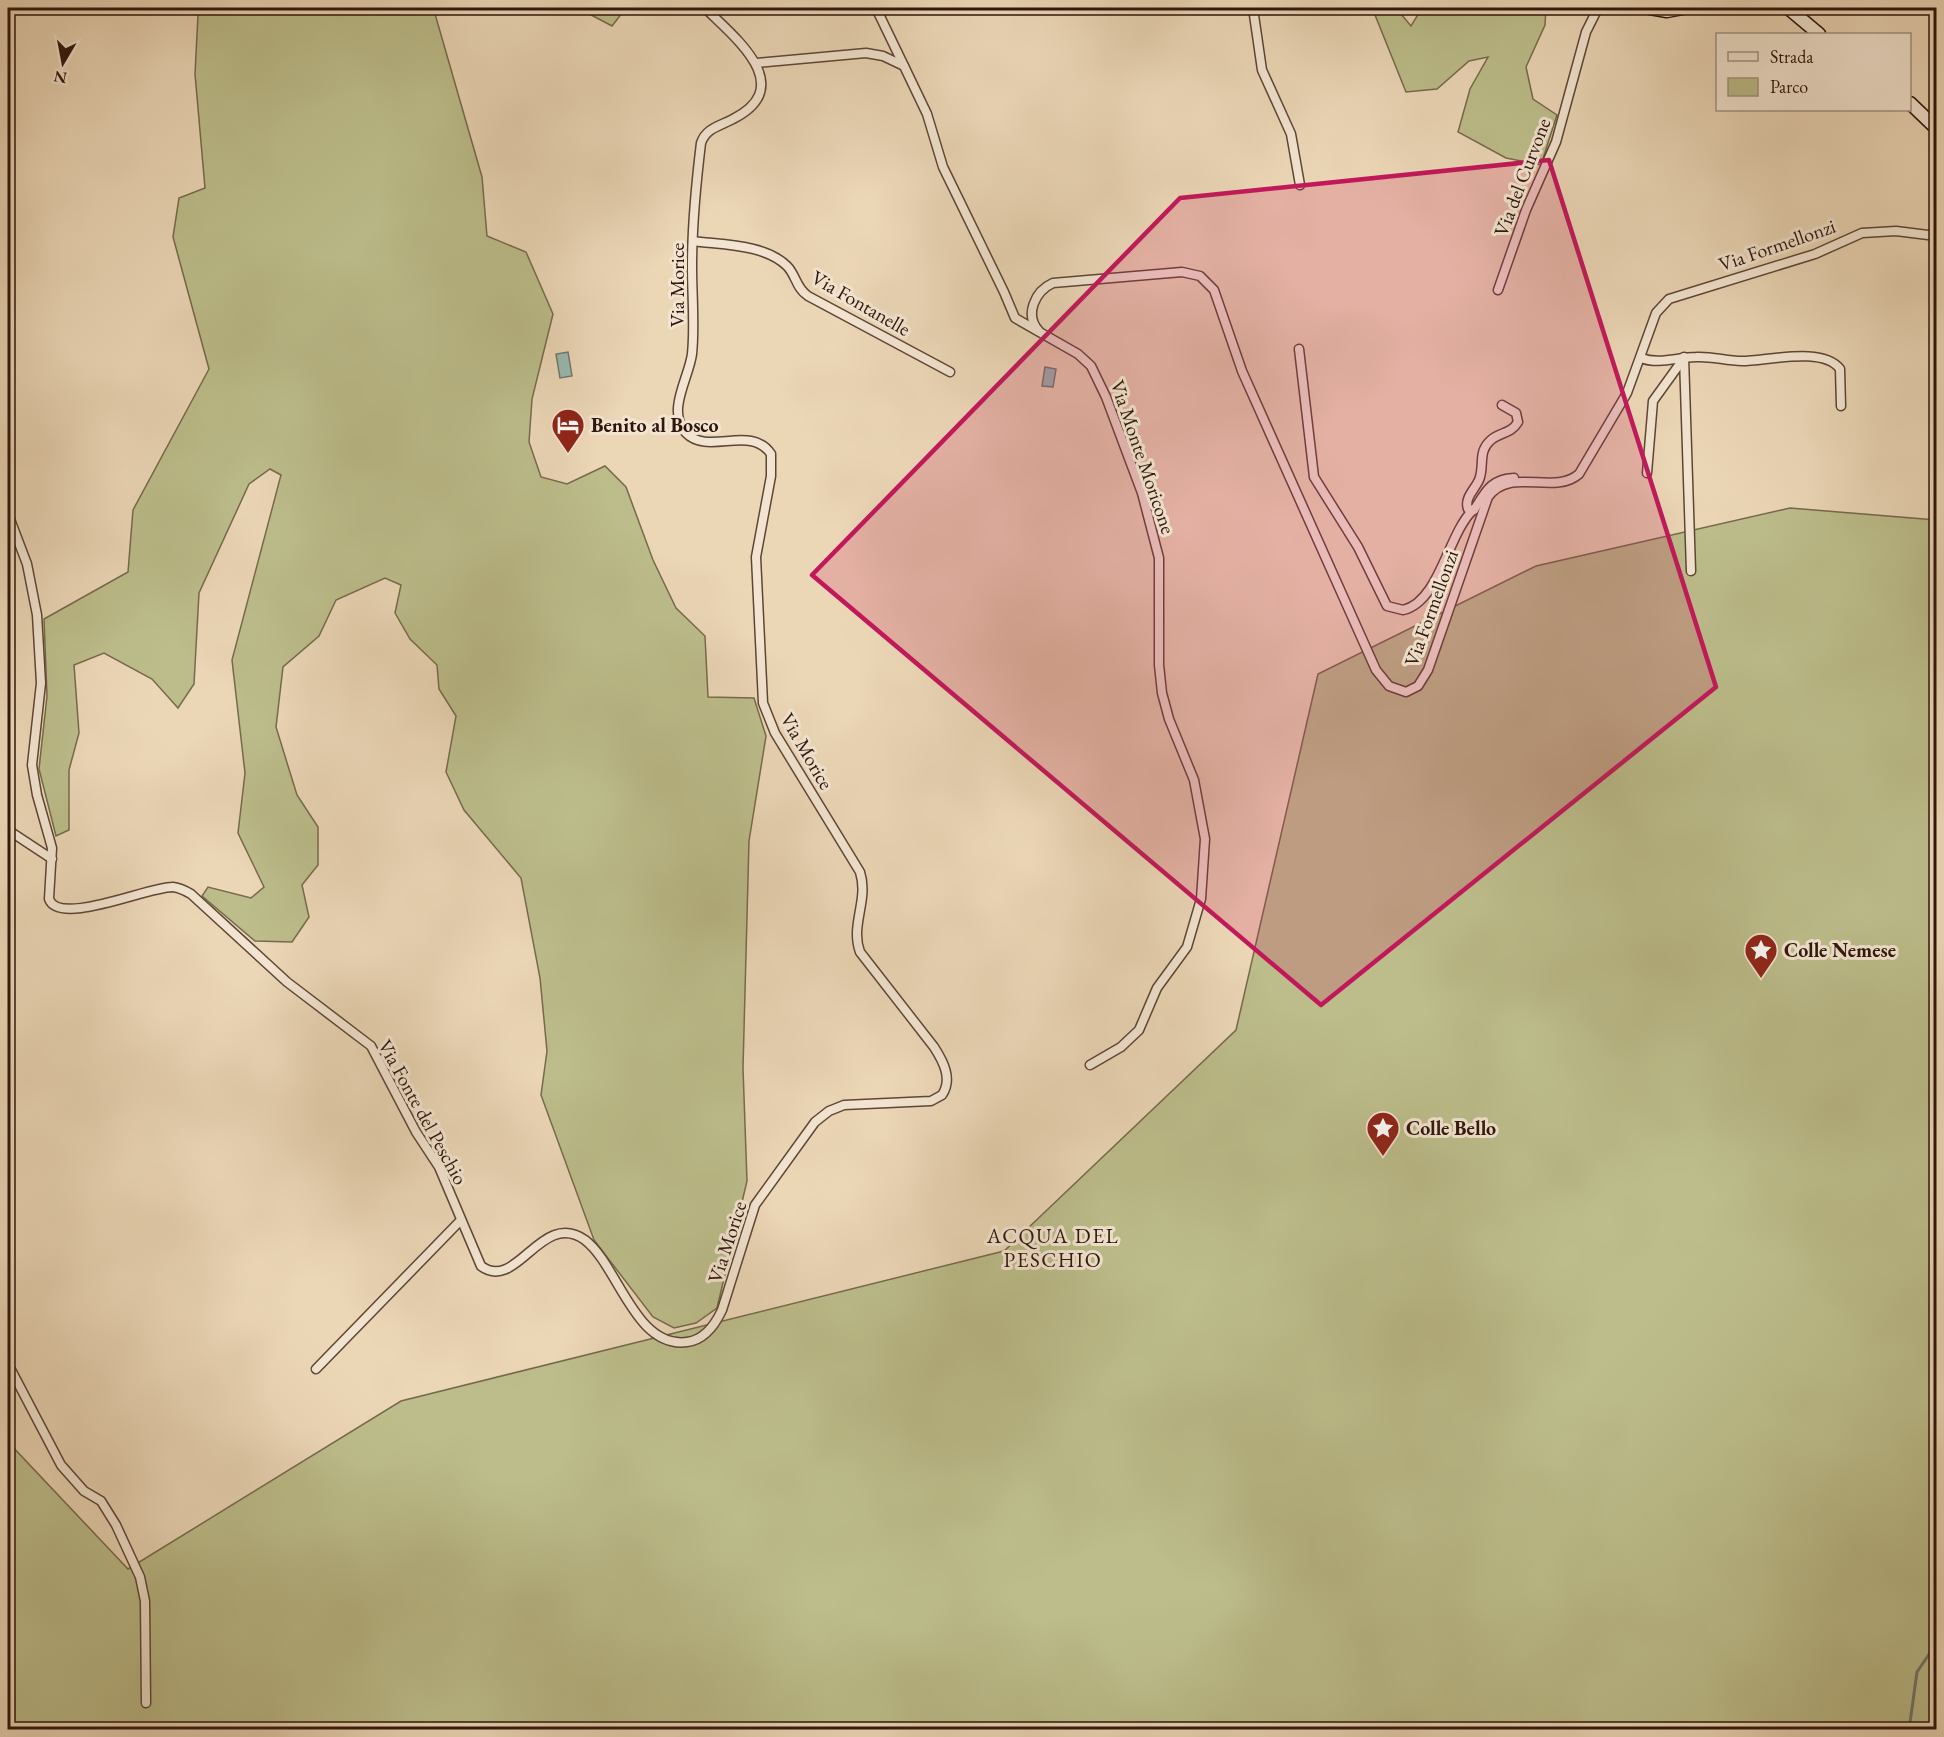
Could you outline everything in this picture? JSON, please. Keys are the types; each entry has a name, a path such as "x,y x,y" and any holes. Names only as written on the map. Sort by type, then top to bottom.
{"main road":[{"path":"1650,8 1667,11 1683,8"},
{"path":"1788,8 1819,33"},
{"path":"1911,104 1936,128"}],"street":[{"path":"705,8 757,63 866,53 883,56 904,66"},
{"name":"Via Monte Moricone","path":"876,8 926,111 943,167 1002,288 1011,312 1017,320 1080,356 1094,371 1146,504 1159,558 1159,665 1162,693 1169,719 1192,775 1205,839 1201,899 1187,947 1157,988 1140,1030 1113,1052 1090,1065"},
{"path":"1253,8 1262,70 1291,134 1300,185"},
{"name":"Via del Curvone","path":"1498,290 1526,210 1556,142 1586,32 1598,8"},
{"name":"Via Morice","path":"690,1341 706,1333 717,1320 758,1201 815,1122 826,1113 844,1105 932,1101 942,1095 947,1081 943,1063 934,1047 860,952 856,933 864,891 859,869 775,733 764,707 760,689 756,565 757,541 771,476 772,457 765,447 752,441 695,438 687,434 680,423 680,398 690,368 693,346 693,242 702,140 708,132 737,117 754,102 761,82 757,63"},
{"name":"Via Formellonzi","path":"1039,331 1032,319 1034,304 1041,290 1053,284 1182,272 1196,274 1208,282 1221,306 1242,371 1376,670 1383,681 1399,692 1414,690 1426,674 1488,497 1499,487 1523,481 1568,481 1579,474 1627,393 1656,314 1663,304 1672,297 1810,255 1865,232 1896,231 1936,236"},
{"name":"Via Fontanelle","path":"693,242 751,249 782,262 790,269 804,294 950,372"},
{"path":"1299,348 1314,477 1362,553 1387,606 1396,610 1406,610 1418,601 1437,575 1463,522 1495,482 1509,478 1523,481"},
{"path":"1641,358 1658,361 1684,357 1748,361 1807,356 1827,360 1840,369 1841,406"},
{"path":"1647,473 1653,401 1684,357"},
{"path":"1684,357 1691,571"},
{"path":"1472,511 1466,505 1480,477 1480,462 1486,445 1495,437 1512,430 1518,422 1516,413 1502,405"},
{"path":"8,514 27,564 37,615 41,683 32,765 37,795 52,848 52,859"},
{"path":"8,830 52,859"},
{"name":"Via Fonte del Peschio","path":"52,859 49,899 56,908 78,909 169,888 183,890 193,896 290,983 366,1041 378,1058 416,1132 437,1163 479,1263 486,1269 495,1272 507,1269 552,1235 567,1234 579,1237 594,1250 649,1330 669,1341 690,1341"},
{"path":"316,1369 461,1220"},
{"path":"8,1364 61,1465 84,1491 101,1501 116,1525 141,1579 145,1605 146,1703"}],"highlighted area":[{"path":"1549,160 1716,687 1321,1005 812,575 1180,198"}],"green space":[{"path":"205,8 436,8 435,14 482,177 487,236 526,252 553,314 532,399 529,442 541,477 567,484 605,466 626,487 653,560 676,608 705,636 708,697 754,698 766,736 749,841 743,1068 747,1181 717,1308 696,1323 674,1328 653,1317 594,1240 541,1095 547,1051 540,978 521,878 464,810 446,772 456,716 439,689 437,665 410,639 395,613 401,585 385,578 336,600 319,636 283,667 276,727 297,795 318,827 318,865 302,885 309,917 292,942 255,941 202,896 208,887 251,898 264,887 238,833 245,773 232,660 281,475 270,469 249,484 199,593 194,684 178,708 152,679 104,653 74,665 79,733 69,770 69,830 56,836 39,769 47,696 44,619 128,572 133,510 209,369 173,237 179,198 205,188 195,74 198,15"},
{"path":"578,8 626,8 612,26"},
{"path":"1367,8 1396,8 1411,26 1422,8 1546,8 1545,25 1526,67 1533,99 1557,115 1541,165 1506,158 1458,132 1470,89 1488,57 1469,61 1437,89 1406,92 1375,15"},
{"path":"1790,508 1936,520 1936,1729 8,1729 8,1442 128,1569 401,1401 1004,1251 1236,1030 1318,674 1536,566"}],"water":[{"path":"568,352 572,376 560,378 556,354"},
{"path":"1045,367 1056,369 1053,387 1042,386"}],"waterway":[{"path":"1909,1730 1917,1672 1936,1644"}],"place":[{"name":"Benito al Bosco","path":"568,454"},
{"name":"Colle Nemese","path":"1761,979"},
{"name":"Colle Bello","path":"1383,1157"}],"district":[{"name":"ACQUA DEL PESCHIO","path":"1053,1248"}]}
